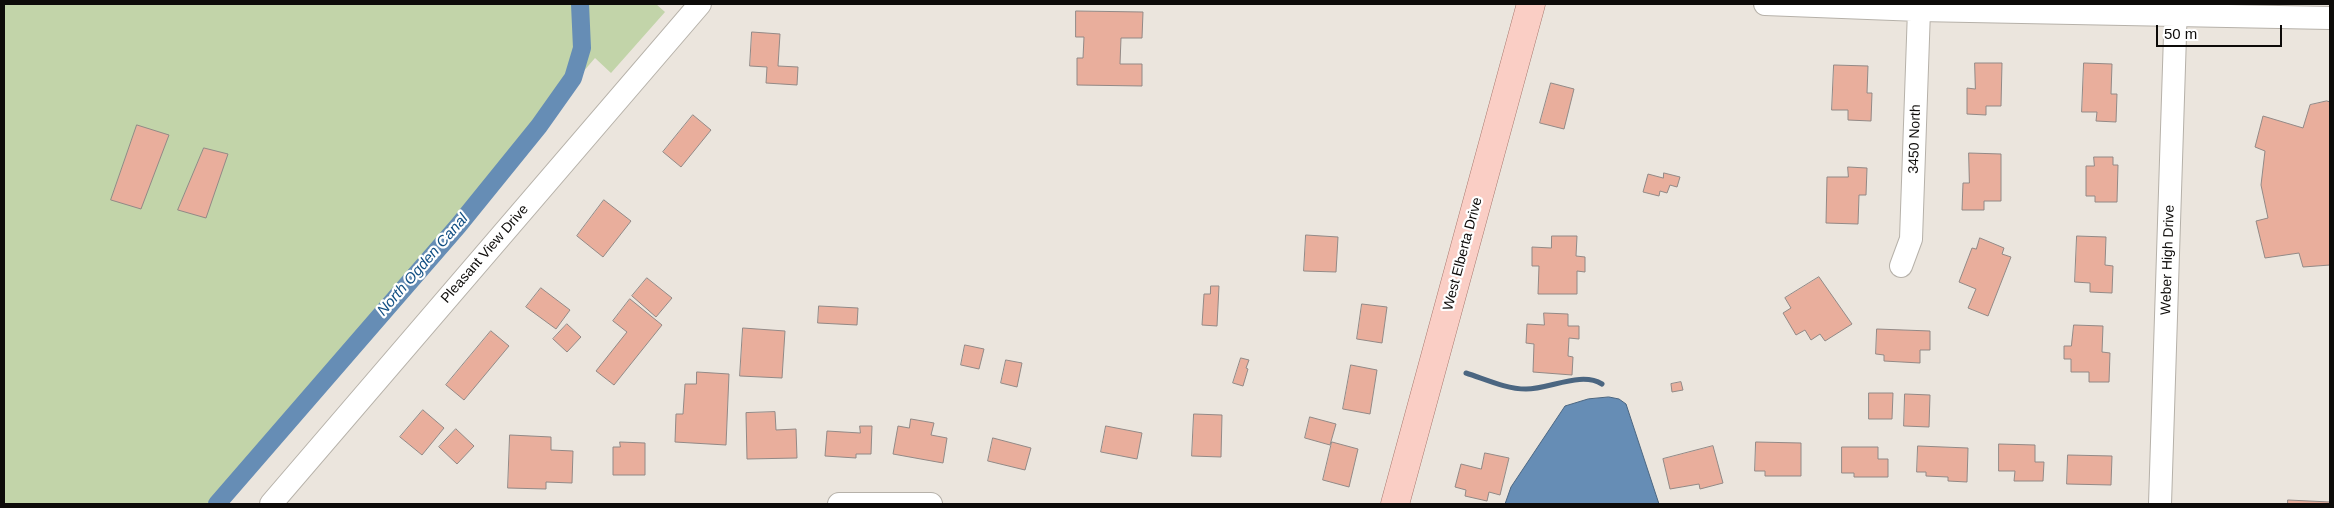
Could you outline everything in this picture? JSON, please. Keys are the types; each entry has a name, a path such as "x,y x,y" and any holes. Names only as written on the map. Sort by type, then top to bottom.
{"main road":[{"name":"West Elberta Drive","path":"1395,504 1531,4"}],"street":[{"name":"Pleasant View Drive","path":"271,504 700,4"},
{"path":"1765,4 1919,10 2176,10 2330,18"},
{"name":"3450 North","path":"1901,266 1911,239 1919,10"},
{"name":"Weber High Drive","path":"2160,504 2176,10"},
{"path":"839,504 931,504"}],"green space":[{"path":"4,4 656,4 665,12 611,73 595,58 212,504 4,504"}],"water":[{"path":"1609,397 1619,399 1626,404 1659,504 1505,504 1511,487 1565,406 1588,399"}],"building":[{"path":"1076,11 1143,12 1142,38 1121,38 1120,64 1142,64 1142,86 1077,85 1077,58 1083,58 1084,37 1076,37"},
{"path":"752,32 780,34 778,66 798,67 797,85 766,83 767,67 750,66"},
{"path":"1975,63 2002,63 2001,106 1986,106 1986,115 1967,114 1967,88 1975,89"},
{"path":"2084,63 2112,64 2111,94 2117,94 2116,122 2096,121 2097,112 2082,112"},
{"path":"1834,65 1868,66 1867,93 1872,93 1871,121 1848,120 1848,110 1832,110"},
{"path":"1551,83 1574,89 1564,129 1540,123"},
{"path":"2330,102 2330,265 2303,267 2299,253 2265,258 2256,221 2268,218 2261,185 2265,151 2255,147 2263,116 2303,128 2310,105"},
{"path":"693,115 711,130 681,167 663,152"},
{"path":"137,125 169,135 141,209 111,200"},
{"path":"204,148 228,154 206,218 178,210"},
{"path":"1969,153 2001,154 2001,201 1984,201 1984,210 1962,210 1963,183 1969,183"},
{"path":"2094,157 2113,157 2113,165 2118,165 2117,202 2095,202 2095,196 2086,196 2086,166 2094,166"},
{"path":"1848,167 1867,168 1866,195 1859,195 1858,224 1826,223 1827,177 1848,177"},
{"path":"1664,173 1680,177 1677,187 1670,185 1667,193 1660,191 1659,196 1643,192 1648,174 1663,178"},
{"path":"604,200 631,221 603,257 577,236"},
{"path":"1306,235 1338,237 1336,272 1304,271"},
{"path":"1552,236 1577,236 1576,256 1585,257 1585,272 1577,271 1577,294 1538,294 1539,266 1532,266 1532,247 1551,248"},
{"path":"2077,236 2106,237 2105,265 2113,266 2112,293 2090,292 2090,283 2075,282"},
{"path":"1980,238 2004,248 2002,254 2011,257 1988,316 1968,308 1976,289 1959,282 1972,248 1976,249"},
{"path":"1819,277 1852,324 1825,341 1820,334 1811,340 1805,330 1796,335 1783,313 1791,308 1785,298"},
{"path":"647,278 672,298 656,317 632,296"},
{"path":"1211,286 1219,286 1217,326 1202,325 1204,294 1210,294"},
{"path":"541,288 570,310 556,329 526,307"},
{"path":"630,299 662,325 614,385 596,371 627,332 613,321"},
{"path":"1362,304 1387,307 1382,343 1357,339"},
{"path":"819,306 858,308 857,325 818,323"},
{"path":"1544,313 1568,314 1568,326 1579,326 1579,339 1569,338 1568,356 1573,357 1572,375 1533,372 1534,344 1526,343 1527,324 1544,325"},
{"path":"567,324 581,337 567,352 553,339"},
{"path":"2074,325 2103,326 2102,352 2110,353 2109,382 2089,382 2089,372 2071,372 2071,359 2064,359 2064,346 2071,346"},
{"path":"743,328 785,331 782,378 740,376"},
{"path":"1877,329 1930,331 1930,350 1920,350 1920,363 1884,361 1884,355 1876,354"},
{"path":"491,331 509,346 464,400 446,385"},
{"path":"965,345 984,349 979,369 961,365"},
{"path":"1241,358 1249,360 1243,386 1233,383"},
{"path":"1006,360 1022,363 1017,387 1001,383"},
{"path":"1351,365 1377,370 1370,414 1343,409"},
{"path":"697,372 729,374 726,445 675,442 676,414 683,414 685,384 696,384"},
{"path":"1681,382 1683,390 1672,392 1671,384"},
{"path":"1869,393 1893,393 1892,419 1869,419"},
{"path":"1905,394 1930,395 1929,427 1904,426"},
{"path":"423,410 444,428 422,455 400,437"},
{"path":"775,412 776,430 796,429 797,458 747,459 746,413"},
{"path":"1194,414 1222,415 1221,457 1192,456"},
{"path":"1310,417 1336,424 1330,445 1305,438"},
{"path":"911,419 934,423 931,435 947,438 943,463 893,454 898,426 909,428"},
{"path":"860,426 872,426 871,454 856,454 856,458 825,456 827,431 860,433"},
{"path":"1106,426 1142,433 1137,459 1101,452"},
{"path":"456,429 474,446 457,464 439,447"},
{"path":"510,435 551,437 551,450 573,451 572,483 546,482 546,489 508,488"},
{"path":"993,438 1031,448 1025,470 988,461"},
{"path":"620,442 645,443 645,475 613,475 613,447 620,447"},
{"path":"1332,442 1358,449 1349,487 1323,480"},
{"path":"1756,442 1801,443 1801,476 1765,476 1765,471 1755,471"},
{"path":"1999,444 2035,445 2035,462 2044,462 2043,481 2014,481 2015,471 1999,471"},
{"path":"1713,446 1723,483 1700,489 1699,484 1670,489 1663,459"},
{"path":"1918,446 1968,448 1967,482 1948,481 1948,477 1926,476 1926,472 1917,472"},
{"path":"1842,447 1878,447 1878,459 1888,459 1888,477 1854,477 1854,473 1842,473"},
{"path":"1485,453 1509,458 1500,495 1489,492 1487,501 1465,496 1466,490 1455,487 1461,464 1481,469"},
{"path":"2068,455 2112,456 2111,485 2067,484"},
{"path":"2288,500 2330,502 2330,504 2288,504"}],"waterway":[{"name":"North Ogden Canal","path":"217,504 458,226 539,126 573,78 582,48 580,4"},
{"path":"1466,373 1503,386 1518,389 1535,388 1585,379 1594,380 1602,384"}]}
